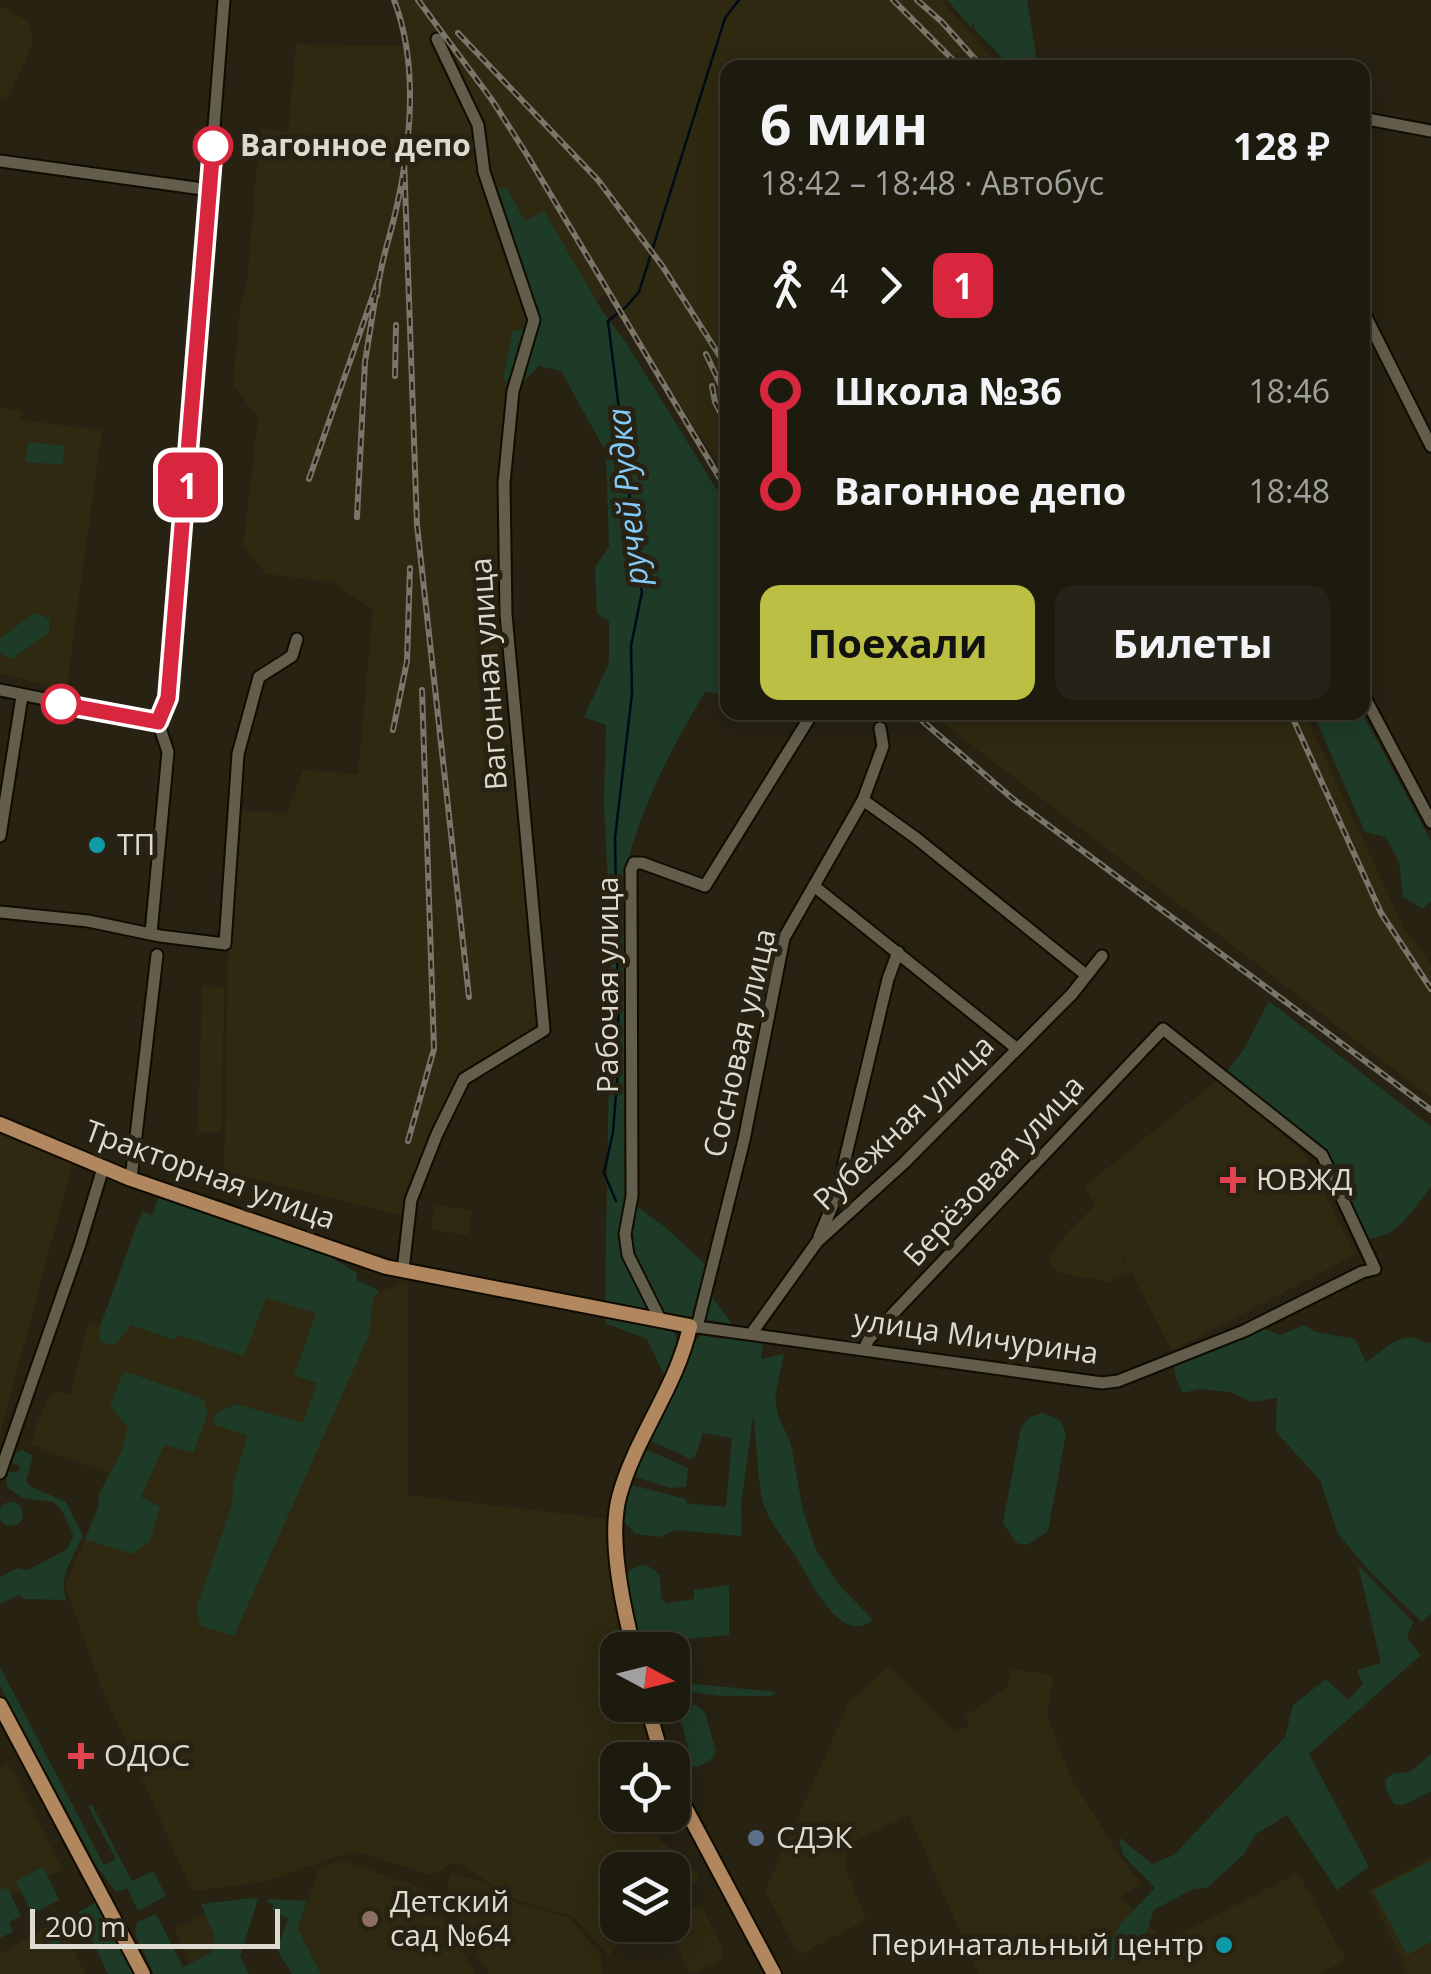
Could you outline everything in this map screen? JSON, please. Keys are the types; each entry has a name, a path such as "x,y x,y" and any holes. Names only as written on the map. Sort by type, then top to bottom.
{"main road":[{"name":"Тракторная улица","path":"0,1124 131,1179 404,1270"},
{"name":"улица Мичурина","path":"404,1270 694,1326"},
{"path":"631,1632 615,1517 620,1494 694,1326"},
{"path":"0,1705 142,1974"},
{"path":"690,1817 774,1974"}],"street":[{"path":"152,932 168,752 158,722 168,698 224,0"},
{"name":"Вагонная улица","path":"404,1270 411,1200 436,1134 464,1080 544,1030 506,614 505,565 504,483 513,390 534,320 484,172 478,125 437,39"},
{"path":"1370,120 1431,131"},
{"path":"0,161 210,190"},
{"path":"1370,325 1431,446"},
{"path":"0,912 88,921 225,944 238,754 260,676 292,656 297,639"},
{"path":"0,690 158,722"},
{"path":"0,836 22,696"},
{"path":"1370,707 1431,822"},
{"name":"Рабочая улица","path":"660,1319 628,1255 625,1234 632,1196 631,870 634,862 642,862 705,886 808,720"},
{"name":"Сосновая улица","path":"694,1326 744,1140 784,938 863,800 882,746 880,728"},
{"path":"863,800 1086,975"},
{"path":"814,886 1016,1048"},
{"path":"817,1242 836,1198 898,952"},
{"path":"131,1179 157,955"},
{"name":"Рубежная улица","path":"751,1334 817,1242 903,1164 1072,994 1102,956"},
{"name":"улица Мичурина","path":"694,1326 1102,1384 1244,1331 1348,1279 1375,1270 1322,1155 1163,1029"},
{"name":"Берёзовая улица","path":"864,1350 868,1339 1163,1029"},
{"path":"0,1473 80,1247 102,1168"}],"shaded area":[{"path":"390,0 941,0 994,60 720,60 720,465 606,292 512,390 506,615 544,1030 463,1079 436,1133 412,1218 224,1172 228,960 242,811 286,813 303,770 358,774 373,610 332,582 266,574 243,547 258,418 233,385 240,307 247,283 260,128 288,132 296,44 406,46 403,19"},
{"path":"0,6 28,21 33,42 8,99 0,96"},
{"path":"0,408 21,410 21,420 102,430 66,691 0,673"},
{"path":"939,720 1307,720 1405,930 1431,964 1431,1098"},
{"path":"202,986 224,988 222,1132 198,1132"},
{"path":"1220,1078 1307,1157 1355,1255 1172,1351 1100,1213 1130,1273 1109,1282 1059,1273 1048,1259 1095,1205 1085,1186"},
{"path":"0,1132 73,1162 0,1434"},
{"path":"434,1205 472,1210 469,1235 431,1230"},
{"path":"140,1215 373,1296 408,1279 408,1495 609,1519 626,1632 600,1632 600,1722 646,1722 651,1742 600,1742 600,1832 664,1832 659,1839 674,1852 600,1852 600,1942 621,1942 609,1956 572,1916 517,1900 456,1862 431,1875 353,1851 264,1882 192,1891 100,1684 65,1586 108,1474 30,1444 46,1401 55,1391 70,1395 88,1323 100,1326"},
{"path":"889,1666 955,1732 968,1727 966,1716 1007,1687 1011,1669 1054,1675 1047,1715 1070,1776 1141,1884 1120,1897 1165,1941 1298,1873 1346,1960 1319,1974 978,1974 909,1815 850,1844 844,1864 866,1920 799,1955 765,1891 849,1702"},
{"path":"8,1763 62,1869 0,1900 0,1767"},
{"path":"1431,1857 1431,1974 1408,1974 1368,1891"},
{"path":"341,1860 430,1891 475,1974 321,1974 298,1929 319,1869"},
{"path":"690,1866 701,1876 690,1887"},
{"path":"452,1873 488,1884 490,1892 507,1900 570,1918 601,1955 601,1974 489,1974 445,1894"},
{"path":"702,1907 724,1950 723,1959 694,1973 689,1971 674,1942 690,1942 690,1908"},
{"path":"216,1910 227,1938 194,1969 174,1928"},
{"path":"50,1925 65,1931 85,1974 0,1974 0,1954"}],"green space":[{"path":"947,0 1027,0 1037,60 1004,60 975,30 972,21 972,28"},
{"path":"506,187 525,221 544,211 603,312 720,495 720,690 705,692 680,736 647,804 624,877 628,1200 664,1226 705,1264 713,1298 732,1324 605,1302 611,942 604,806 606,725 584,717 609,663 609,621 597,613 595,567 609,547 606,452 561,371 539,366 515,390 503,379 512,332 524,328 528,280 498,188"},
{"path":"28,442 65,446 63,465 26,462"},
{"path":"35,613 49,619 49,633 11,659 0,653 0,638"},
{"path":"1316,720 1366,720 1431,841 1431,901 1423,909 1403,897 1399,862 1386,837 1365,832"},
{"path":"1269,1001 1431,1127 1431,1187 1404,1221 1388,1234 1366,1240 1323,1149 1224,1075 1244,1049"},
{"path":"159,1197 313,1247 357,1273 356,1280 379,1293 373,1297 369,1335 234,1636 201,1626 196,1609 232,1505 233,1486 247,1436 213,1424 216,1413 236,1404 303,1423 317,1383 294,1375 316,1313 266,1298 244,1356 179,1335 174,1340 131,1325 114,1346 99,1341 100,1327 142,1212 152,1215"},
{"path":"605,1313 671,1329 677,1346 666,1379 647,1339 605,1323"},
{"path":"1304,1325 1316,1332 1355,1339 1366,1362 1401,1339 1431,1343 1431,1614 1422,1622 1371,1573 1338,1534 1320,1480 1276,1432 1277,1398 1251,1402 1230,1392 1199,1389 1183,1393 1175,1376 1174,1364 1261,1328 1281,1335"},
{"path":"701,1335 768,1339 761,1359 784,1354 775,1398 791,1444 802,1506 815,1548 839,1585 873,1620 861,1626 838,1618 771,1521 761,1494 753,1416 741,1505 742,1536 675,1530 660,1537 636,1534 621,1519 626,1489 632,1485 686,1499 686,1503 726,1507 732,1438 703,1433 695,1457 690,1459 650,1440 693,1342"},
{"path":"127,1372 203,1399 208,1413 193,1453 164,1445 141,1497 160,1507 150,1541 132,1554 85,1539 99,1505 98,1497 122,1450 128,1428 110,1406 122,1374"},
{"path":"1043,1413 1061,1421 1066,1434 1048,1531 1027,1545 1016,1543 1003,1523 1021,1427 1030,1417"},
{"path":"23,1450 33,1456 26,1480 29,1486 66,1502 83,1536 65,1575 66,1600 24,1599 19,1595 0,1604 0,1577 17,1568 28,1570 67,1549 74,1536 61,1509 53,1502 23,1498 8,1488 9,1471 18,1473 20,1466 12,1463 16,1453"},
{"path":"643,1451 688,1468 686,1487 670,1488 633,1476"},
{"path":"11,1502 23,1514 11,1526 -1,1514"},
{"path":"640,1565 660,1575 661,1598 667,1603 694,1599 694,1590 729,1585 729,1635 690,1639 690,1632 636,1630 625,1577"},
{"path":"1358,1565 1413,1622 1407,1638 1421,1655 1309,1754 1369,1867 1337,1890 1287,1815 1256,1834 1243,1855 1207,1888 1193,1889 1154,1910 1145,1938 1111,1960 1100,1950 1155,1888 1123,1855 1119,1837 1152,1864 1174,1855 1285,1737 1293,1705 1326,1679 1348,1700 1363,1684 1357,1670 1381,1663"},
{"path":"0,1667 104,1865 116,1859 88,1806 92,1805 132,1881 153,1871 166,1896 138,1911 127,1888 116,1892 96,1865 0,1686"},
{"path":"690,1683 776,1692 771,1696 690,1692"},
{"path":"690,1705 696,1705 705,1712 716,1752 703,1765 690,1767 690,1742 687,1742 681,1722 690,1722"},
{"path":"1431,1754 1431,1791 1404,1805 1394,1804 1385,1780 1392,1774 1410,1772"},
{"path":"1431,1861 1431,1942 1407,1955 1373,1891"},
{"path":"43,1867 59,1900 32,1914 16,1881"},
{"path":"7,1887 21,1916 9,1922 13,1932 0,1938 0,1890"},
{"path":"258,1899 240,1957 249,1974 154,1974 135,1934 137,1922 156,1914 183,1967 211,1953 215,1937 201,1904"},
{"path":"307,1901 298,1929 321,1974 292,1974 277,1950 288,1919 272,1910 273,1904 266,1902"},
{"path":"96,1902 133,1974 108,1974 79,1912"},
{"path":"74,1916 81,1932 52,1947 44,1932"}],"waterway":[{"name":"ручей Рудка","path":"616,1201 604,1173 613,1132 619,1056 615,838 632,694 631,646 642,592 634,559 608,321 639,292 725,18 739,0"}],"railway":[{"path":"377,295 409,131 410,77 394,0"},
{"path":"418,0 492,100 527,155 720,479"},
{"path":"893,0 953,60"},
{"path":"917,0 976,60"},
{"path":"458,33 598,180 663,267 720,356"},
{"path":"404,158 417,525 469,997"},
{"path":"309,479 378,281 365,362 357,517"},
{"path":"395,376 396,325"},
{"path":"706,354 720,384"},
{"path":"712,386 720,412"},
{"path":"393,730 407,661 410,568"},
{"path":"408,1141 434,1049 422,690"},
{"path":"921,720 1013,799 1431,1110"},
{"path":"1294,720 1381,913 1431,989"}],"bus line":[{"name":"1","path":"61,704 158,722 168,698 190,466 213,146"}],"place":[{"name":"Вагонное депо","path":"213,146"},
{"name":"ТП","path":"97,845"},
{"name":"ЮВЖД","path":"1233,1180"},
{"name":"ОДОС","path":"81,1756"},
{"name":"СДЭК","path":"756,1838"},
{"name":"Детский сад №64","path":"370,1919"},
{"name":"Перинатальный центр","path":"1224,1945"}]}
